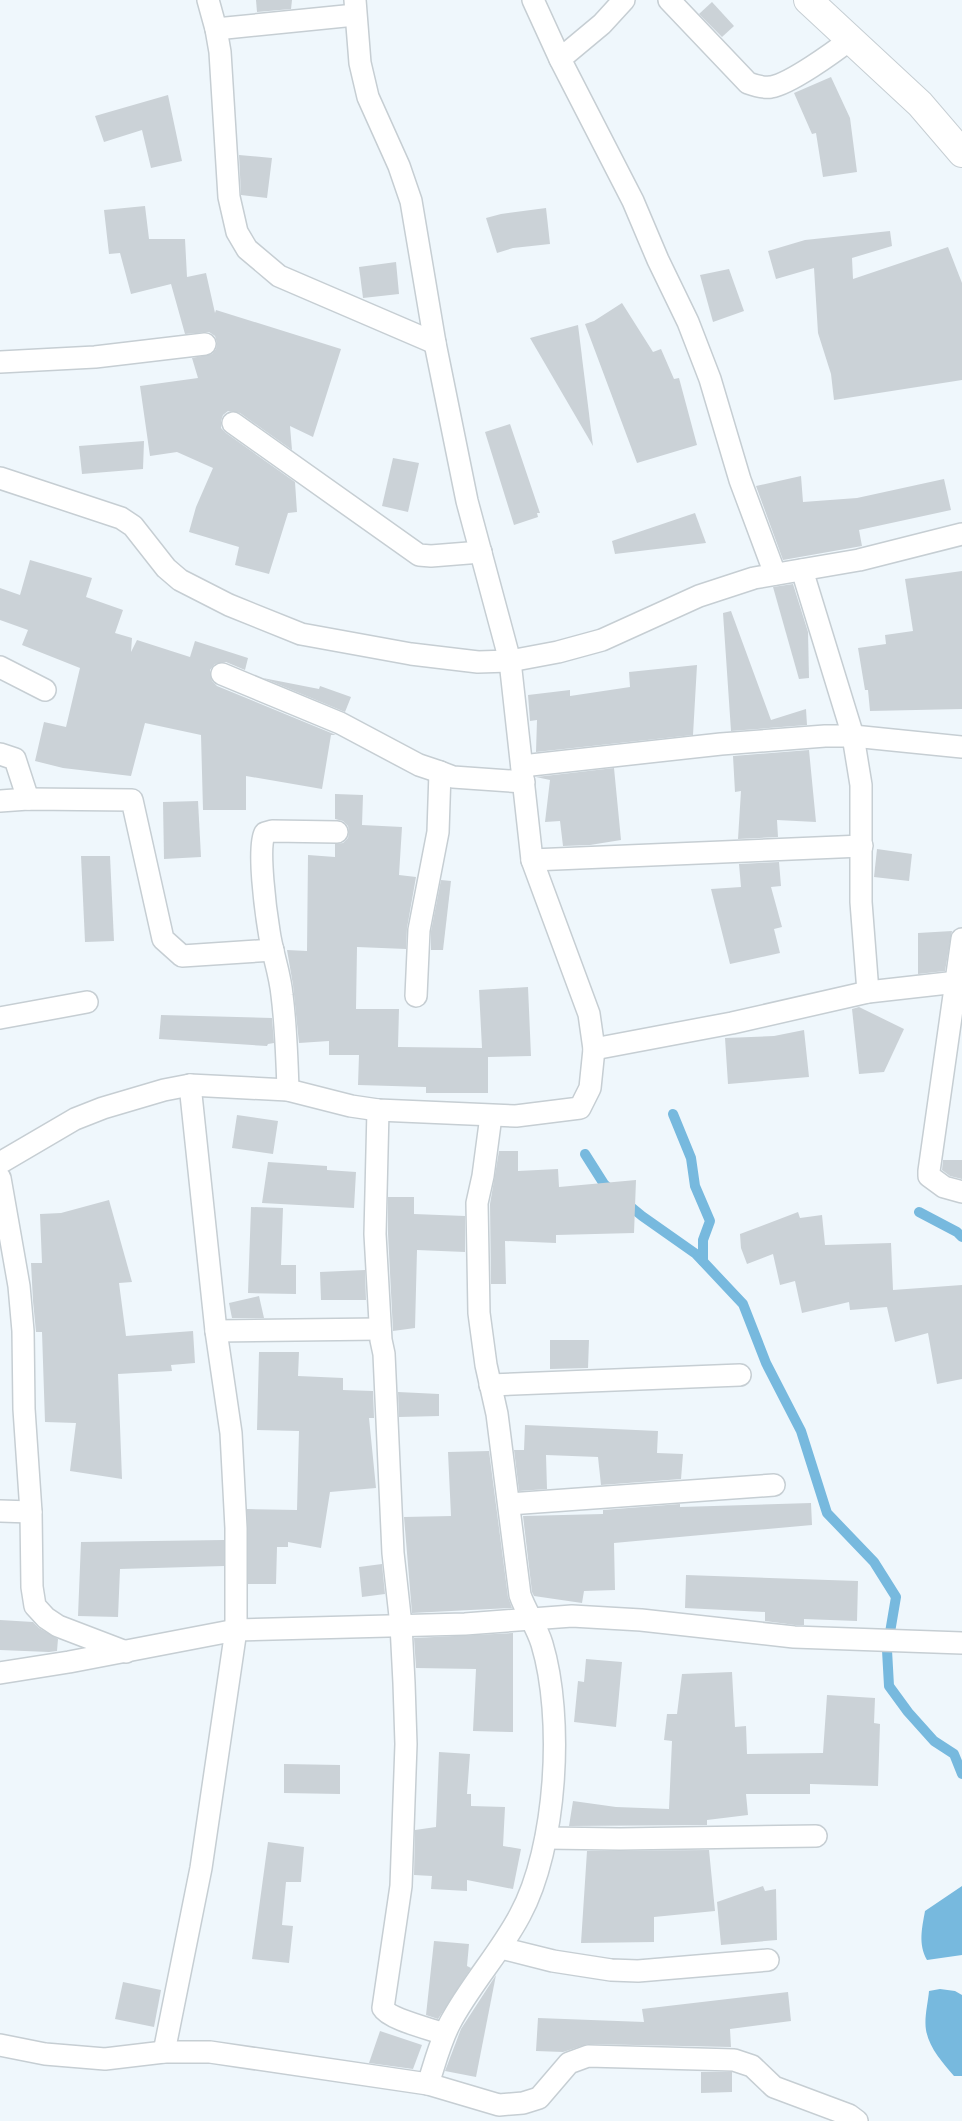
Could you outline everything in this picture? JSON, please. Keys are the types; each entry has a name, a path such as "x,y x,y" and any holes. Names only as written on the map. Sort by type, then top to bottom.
{"street":[{"path":"808,0 920,104 962,153"}],"lane":[{"path":"208,0 216,29 224,100 229,197 237,232 246,249 279,276 435,343"},
{"path":"533,0 560,59 633,201 688,322 710,379 740,480 775,574"},
{"path":"560,59 602,24 624,0"},
{"path":"668,0 748,82 764,88 779,86 851,40"},
{"path":"0,1162 75,1119 164,1090 190,1086 288,1090 351,1106 378,1110 492,1116 516,1116 580,1108 590,1088 594,1049 589,1014 532,860 510,660 467,501 435,343 411,201 399,166 368,96 360,63 355,8 216,29"},
{"path":"0,362 96,357 205,344"},
{"path":"233,423 419,555 431,556 481,552"},
{"path":"0,478 121,518 133,526 166,568 180,580 229,605 302,634 411,654 478,662 510,660 558,652 602,640 699,596 754,578 881,555 962,534"},
{"path":"802,570 853,736 860,785 861,902 868,992"},
{"path":"0,667 45,690"},
{"path":"222,674 296,703 340,723 419,765 453,777 523,774 721,744 825,736 853,736 962,747"},
{"path":"0,754 15,759 28,799"},
{"path":"416,996 419,930 438,832 440,772"},
{"path":"0,801 28,799 132,800 163,939 182,956 273,950"},
{"path":"288,1090 283,996 269,932 262,870 264,835 272,830 337,832"},
{"path":"532,860 862,846"},
{"path":"962,939 929,1171 929,1176 944,1187 962,1192"},
{"path":"594,1049 732,1023 868,992 957,982"},
{"path":"0,1018 88,1002"},
{"path":"164,2052 201,1868 236,1630 236,1528 231,1433 216,1331 190,1086"},
{"path":"378,1110 375,1234 380,1329 384,1354 393,1553 401,1625 406,1744 401,1886 383,2008 386,2012 401,2020 444,2034"},
{"path":"428,2084 444,2034 471,1989 501,1948 534,1886 546,1838 554,1765 554,1704 542,1642 526,1612 520,1595 497,1414 490,1385 479,1313 477,1203 484,1176 492,1116"},
{"path":"0,1178 19,1286 23,1330 24,1409 31,1512 32,1587 35,1606 46,1618 73,1633 128,1652"},
{"path":"216,1331 380,1329"},
{"path":"490,1385 740,1375"},
{"path":"509,1504 774,1485"},
{"path":"0,1511 31,1512"},
{"path":"0,1673 16,1672 128,1652 236,1630 600,1616 794,1637 962,1644"},
{"path":"546,1838 620,1839 816,1836"},
{"path":"501,1948 553,1961 611,1970 638,1971 768,1960"},
{"path":"0,2045 45,2054 105,2059 164,2052 210,2052 428,2084 500,2105 523,2103 539,2098 569,2063 588,2056 734,2060 752,2066 774,2087 848,2115 857,2121"}],"water":[{"path":"962,1886 962,1955 927,1960 922,1948 925,1911"},
{"path":"940,1989 955,1991 962,1995 962,2076 954,2076 937,2055 930,2043 926,2030 925,2021 929,1991"}],"building":[{"path":"256,0 292,0 291,9 257,12"},
{"path":"712,2 734,26 722,37 699,14"},
{"path":"831,77 850,118 857,172 823,177 816,133 812,134 794,93"},
{"path":"168,95 182,161 151,168 142,130 104,142 95,116"},
{"path":"239,155 272,158 267,198 241,195"},
{"path":"145,206 149,239 185,239 187,277 206,273 215,313 216,310 341,349 313,437 290,426 292,450 240,413 228,411 223,415 221,421 221,428 226,433 295,482 297,512 288,513 269,574 235,565 239,547 189,532 196,507 213,468 177,452 150,456 140,386 198,378 192,358 212,354 216,349 217,343 215,336 209,332 185,334 171,284 131,294 120,253 109,254 104,210"},
{"path":"546,208 550,244 513,248 497,253 486,218"},
{"path":"890,231 892,246 852,258 853,279 948,247 962,283 962,380 834,400 831,374 818,333 814,268 776,279 768,251 805,240"},
{"path":"396,262 399,294 363,298 359,267"},
{"path":"729,269 744,311 713,322 700,275"},
{"path":"622,303 653,352 661,349 674,379 679,378 697,445 637,463 585,324 594,321"},
{"path":"578,325 593,446 530,338"},
{"path":"510,424 540,513 537,513 538,517 514,525 485,432"},
{"path":"144,441 143,469 82,474 79,446"},
{"path":"393,458 419,463 408,512 382,506"},
{"path":"801,476 803,502 857,498 944,479 951,510 859,530 862,546 783,560 756,486"},
{"path":"695,513 706,543 615,554 612,541"},
{"path":"30,560 92,578 86,597 123,610 115,633 132,638 131,652 137,640 190,657 195,641 248,658 245,670 226,662 215,664 210,670 212,681 217,686 336,735 331,735 322,789 246,776 246,810 203,810 201,735 145,723 131,776 63,768 35,761 44,722 66,727 80,668 22,645 28,630 0,620 0,588 20,595"},
{"path":"962,571 962,709 870,711 868,690 865,690 858,648 886,644 885,635 913,631 905,579"},
{"path":"793,584 808,632 809,678 799,679 773,587"},
{"path":"731,611 771,720 806,709 807,725 731,731 723,613"},
{"path":"697,665 693,735 536,752 537,720 530,721 528,695 570,690 570,696 630,687 629,672"},
{"path":"263,678 319,689 320,686 351,697 345,712"},
{"path":"809,750 816,822 777,820 778,837 738,839 741,791 735,792 733,756"},
{"path":"614,768 621,840 590,845 563,846 560,821 545,822 550,780 536,777"},
{"path":"335,794 363,795 362,825 402,827 399,875 416,877 407,928 406,949 357,947 356,1009 399,1009 398,1047 482,1048 479,990 528,987 531,1056 488,1057 488,1093 426,1093 426,1087 358,1085 359,1055 329,1055 329,1041 299,1043 287,950 307,951 308,855 335,857 335,844 343,843 348,838 348,826 343,821 335,819"},
{"path":"198,801 201,857 164,859 163,802"},
{"path":"877,849 912,854 909,881 874,877"},
{"path":"81,856 110,856 114,941 85,942"},
{"path":"779,862 781,886 771,887 782,927 774,929 780,953 730,964 711,889 741,887 739,864"},
{"path":"441,880 451,881 443,950 431,950 431,931"},
{"path":"952,931 945,971 918,974 918,933"},
{"path":"859,1007 904,1029 884,1072 859,1074 852,1009"},
{"path":"161,1015 272,1018 274,1043 267,1046 159,1039"},
{"path":"804,1030 809,1077 728,1084 725,1038 774,1036"},
{"path":"237,1115 278,1121 273,1154 232,1148"},
{"path":"499,1151 518,1151 518,1171 558,1169 559,1187 636,1180 634,1233 556,1235 556,1243 505,1241 506,1284 491,1284 490,1204"},
{"path":"943,1160 962,1160 962,1179 950,1176 942,1170"},
{"path":"268,1162 327,1166 327,1170 356,1172 354,1208 262,1203"},
{"path":"388,1197 414,1197 414,1214 465,1216 465,1252 417,1250 415,1328 393,1331 388,1234"},
{"path":"109,1200 132,1282 119,1283 126,1336 193,1331 195,1363 171,1365 172,1371 118,1374 122,1479 70,1471 76,1423 45,1422 42,1332 36,1332 31,1263 42,1263 40,1214 61,1213"},
{"path":"251,1207 283,1208 281,1265 296,1265 296,1294 248,1293"},
{"path":"798,1212 800,1218 822,1215 825,1245 891,1243 893,1290 962,1285 962,1379 937,1384 928,1333 895,1342 887,1307 850,1310 849,1302 802,1313 795,1281 780,1285 773,1254 747,1264 741,1248 740,1234"},
{"path":"365,1270 366,1300 321,1300 320,1272"},
{"path":"259,1296 264,1318 232,1318 229,1303"},
{"path":"550,1340 589,1340 588,1368 550,1369"},
{"path":"259,1352 299,1352 298,1376 343,1378 343,1390 373,1391 374,1418 369,1418 376,1488 330,1492 321,1548 288,1542 288,1547 277,1547 276,1584 248,1584 247,1509 297,1510 299,1431 257,1430"},
{"path":"398,1392 439,1394 439,1416 399,1417"},
{"path":"525,1425 658,1431 657,1453 683,1454 681,1479 601,1485 598,1457 546,1455 547,1489 519,1491 514,1450 524,1450"},
{"path":"489,1451 508,1597 512,1608 412,1613 404,1517 451,1516 448,1452"},
{"path":"811,1503 812,1525 614,1543 615,1590 584,1591 582,1603 534,1596 532,1592 523,1516 603,1514 603,1510 680,1504 680,1507"},
{"path":"224,1540 224,1566 120,1569 118,1617 78,1616 81,1542"},
{"path":"382,1564 385,1594 362,1597 359,1567"},
{"path":"686,1575 858,1581 857,1621 804,1619 804,1625 795,1625 765,1621 765,1612 685,1608"},
{"path":"0,1620 33,1622 39,1628 58,1639 57,1651 0,1650"},
{"path":"513,1633 513,1732 473,1731 476,1669 416,1668 414,1638"},
{"path":"586,1659 622,1662 616,1727 574,1722 578,1681 584,1682"},
{"path":"732,1672 735,1727 746,1726 747,1754 823,1753 827,1695 875,1698 874,1723 880,1724 878,1786 810,1784 810,1794 746,1794 748,1815 707,1820 707,1825 569,1826 573,1801 616,1807 669,1809 672,1741 664,1740 667,1714 677,1714 682,1674"},
{"path":"439,1752 470,1754 467,1794 471,1794 471,1806 505,1807 503,1846 521,1849 513,1889 467,1880 467,1891 431,1889 432,1876 414,1875 415,1830 436,1827"},
{"path":"284,1764 340,1765 340,1794 284,1793"},
{"path":"268,1842 304,1847 301,1882 286,1882 282,1925 293,1926 289,1963 252,1959"},
{"path":"709,1850 715,1911 654,1917 654,1942 581,1943 587,1851"},
{"path":"763,1886 765,1891 776,1889 777,1940 721,1945 717,1902"},
{"path":"434,1941 469,1944 467,1966 471,1968 438,2019 426,2015"},
{"path":"496,1975 476,2077 445,2071 461,2029"},
{"path":"123,1982 161,1990 154,2027 115,2019"},
{"path":"788,1992 791,2021 730,2029 731,2047 588,2044 563,2052 536,2051 538,2018 644,2022 642,2009"},
{"path":"380,2031 422,2045 413,2069 369,2063"},
{"path":"701,2072 732,2072 732,2092 701,2093"}],"waterway":[{"path":"673,1114 691,1158 695,1186 710,1221 703,1240 703,1261"},
{"path":"585,1154 604,1184 612,1191"},
{"path":"625,1202 696,1254 743,1304 766,1363 801,1431 827,1513 874,1562 896,1597 887,1650 889,1686 908,1712 934,1741 954,1754 962,1774"},
{"path":"919,1212 957,1232 962,1237"}]}
